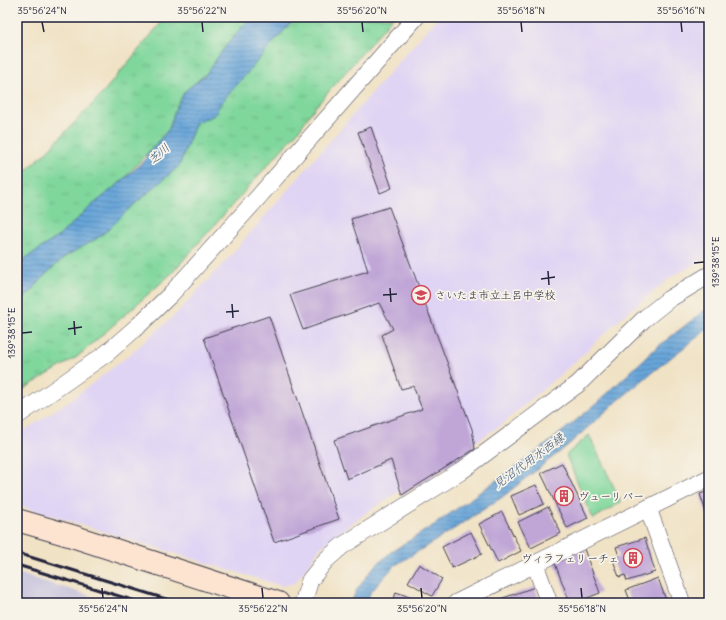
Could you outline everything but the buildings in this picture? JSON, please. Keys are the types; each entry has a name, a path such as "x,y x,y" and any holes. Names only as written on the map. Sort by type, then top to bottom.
{"street":[{"path":"17,416 107,353 171,294 254,202 416,17"},
{"path":"303,603 310,580 326,560 342,546 460,472 578,384 644,319 669,299 709,275"},
{"path":"456,603 709,478"},
{"path":"648,508 682,603"},
{"path":"17,520 87,541 278,603"},
{"path":"535,564 549,603"}],"shaded area":[{"name":"さいたま市立土呂中学校","path":"438,17 709,17 709,257 674,275 623,316 579,358 500,426 363,515 320,548 295,583 282,586 17,505 17,436 72,399 127,357 174,316 225,262"},
{"path":"17,573 113,603 17,603"}],"green space":[{"path":"166,17 251,17 225,47 206,74 185,91 175,110 169,129 122,181 89,208 59,236 26,258 17,266 17,179 43,155 101,95"},
{"path":"296,17 393,17 312,111 299,130 171,274 77,357 17,393 17,303 30,293 46,274 66,256 96,239 110,228 129,209 179,166 196,122 215,115 220,104"},
{"path":"589,435 621,502 593,519 566,455"}],"water":[{"name":"芝川","path":"251,17 296,17 220,104 215,115 196,122 179,166 129,209 110,228 96,239 66,256 46,274 30,293 17,303 17,266 26,258 59,236 147,158 146,156 169,129 175,110 185,91 206,74 225,47"},
{"name":"見沼代用水西縁","path":"709,307 709,328 614,404 567,446 501,498 394,566 370,593 367,603 351,603 356,591 372,569 391,552 434,525 547,444 596,404 656,348"}],"railway":[{"path":"17,553 179,603"},
{"path":"17,565 142,603"}],"place":[{"name":"さいたま市立土呂中学校","path":"421,295"},
{"name":"ヴューリバー","path":"564,496"},
{"name":"ヴィラフェリーチェ","path":"633,558"}]}
